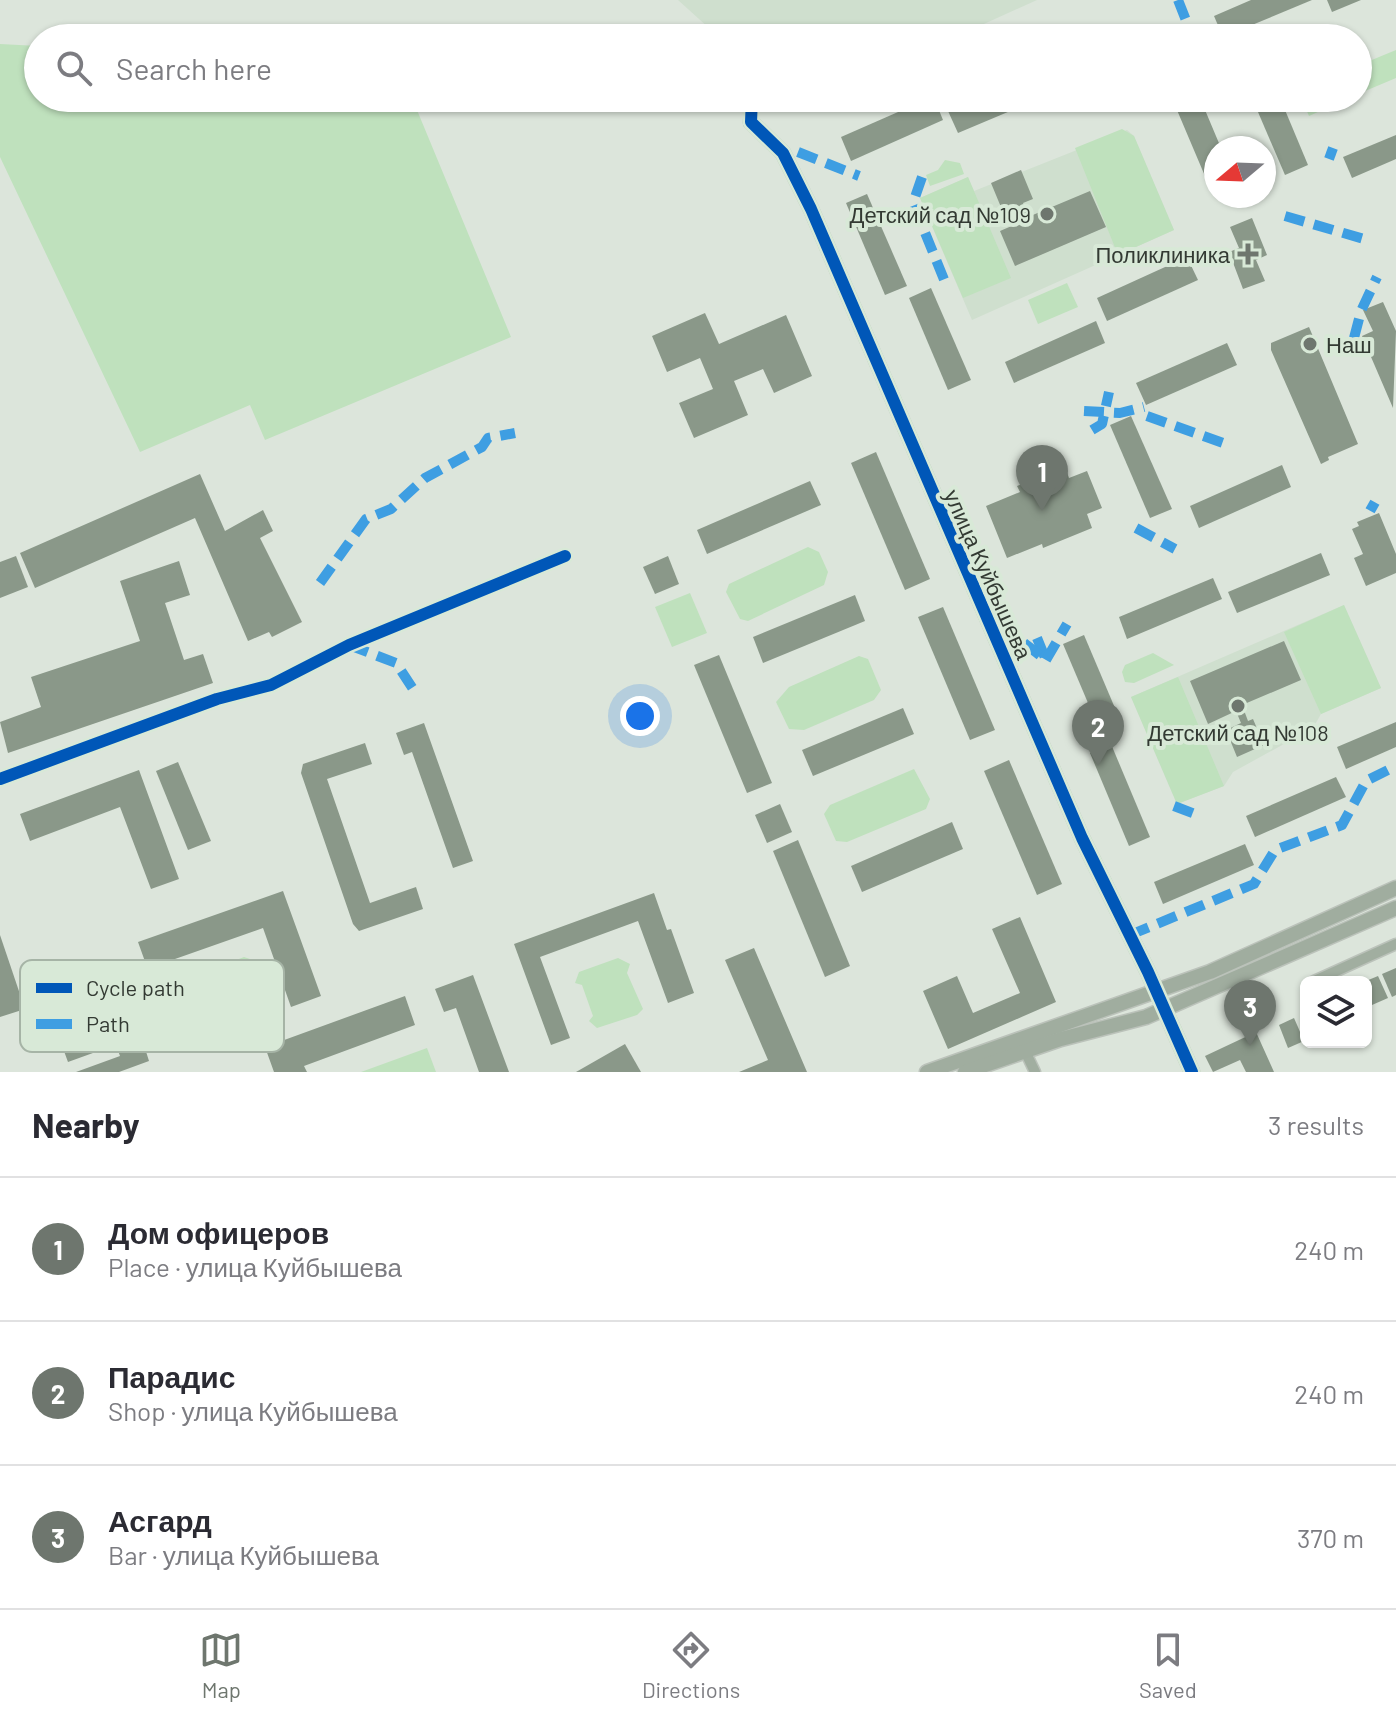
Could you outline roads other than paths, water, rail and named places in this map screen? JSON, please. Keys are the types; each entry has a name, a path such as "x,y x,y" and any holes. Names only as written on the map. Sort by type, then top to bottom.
{"street":[{"name":"улица Куйбышева","path":"751,112 751,122 783,153 811,209 1082,838 1192,1072"},
{"path":"0,779 217,699 271,685 349,645 565,556"},
{"path":"927,1072 998,1044 1156,992 1251,954 1396,888"},
{"path":"965,1072 1163,1010 1396,908"},
{"path":"1325,976 1396,944"},
{"path":"1025,1051 1035,1072"}],"place":[{"name":"Детский сад №109","path":"1047,214"},
{"name":"Поликлиника","path":"1248,254"},
{"name":"Наш","path":"1310,344"},
{"name":"Дом офицеров","path":"1042,511"},
{"name":"Детский сад №108","path":"1238,706"},
{"name":"Парадис","path":"1098,766"},
{"name":"Асгард","path":"1250,1046"}]}
